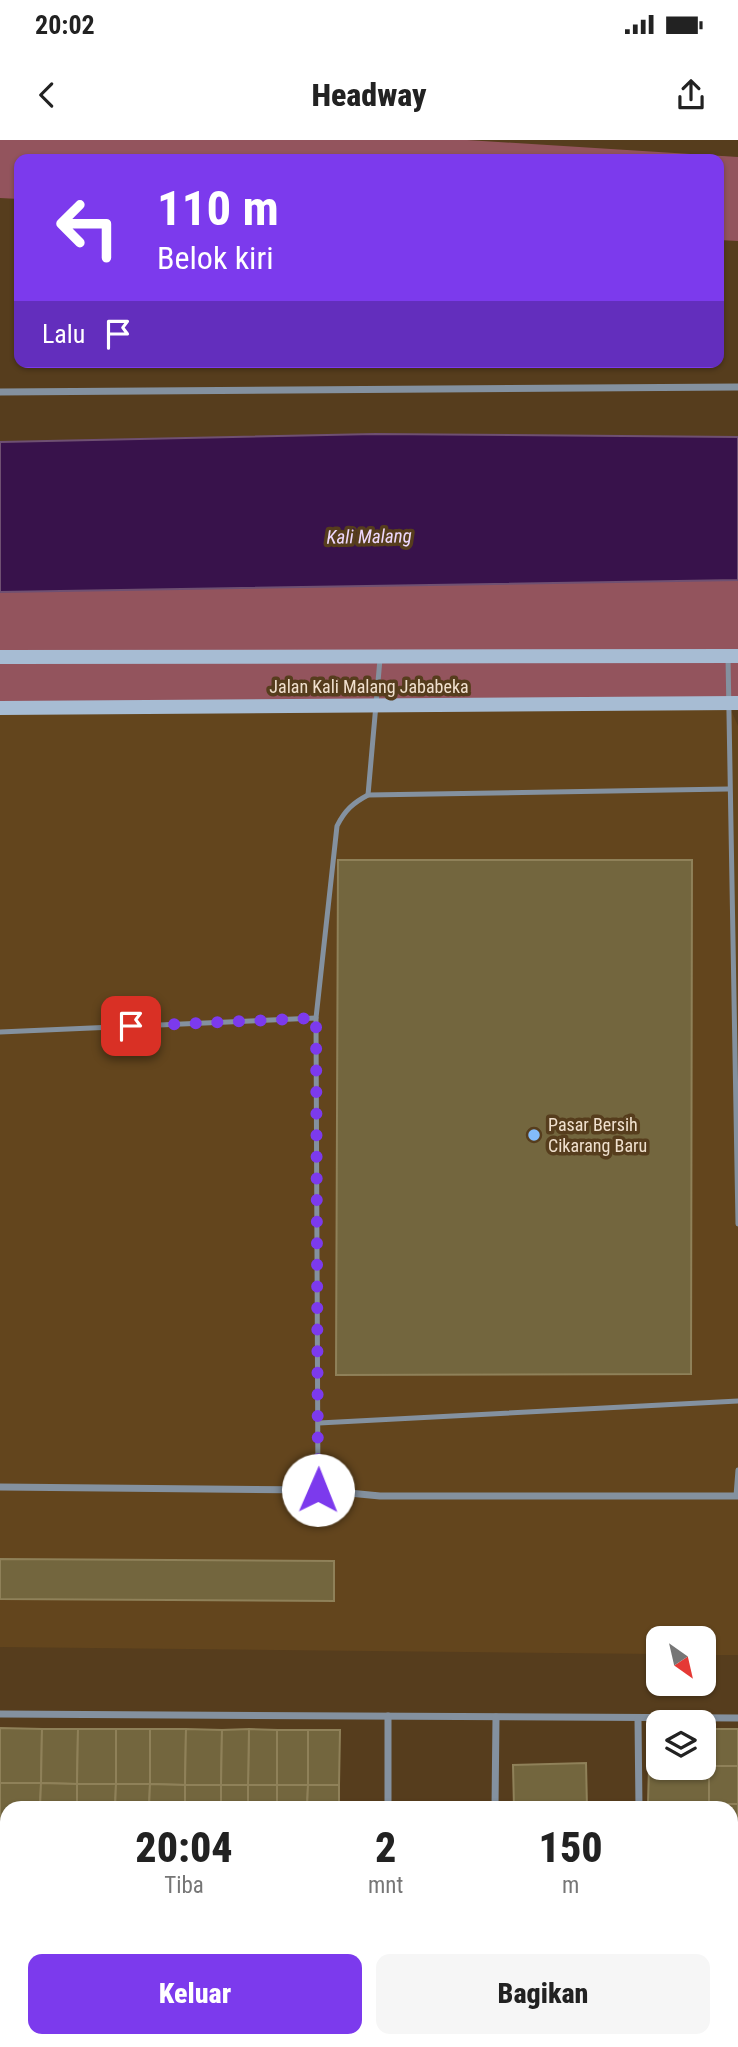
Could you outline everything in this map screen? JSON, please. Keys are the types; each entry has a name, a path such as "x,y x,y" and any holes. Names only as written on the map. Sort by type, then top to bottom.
{"main road":[{"name":"Jalan Kali Malang Jababeka","path":"0,657 733,657"},
{"name":"Jalan Kali Malang Jababeka","path":"0,708 733,703"}],"street":[{"path":"0,392 738,387"},
{"path":"0,1487 318,1490 380,1496 737,1496"},
{"path":"0,1714 738,1718"},
{"path":"387,1801 388,1716"},
{"path":"495,1801 496,1717"},
{"path":"638,1719 639,1801"}],"lane":[{"path":"368,795 381,656"},
{"path":"733,657 729,789 735,920 738,1224"},
{"path":"318,1490 316,1018 337,826 351,804 368,795 729,789"},
{"path":"0,1032 316,1018"},
{"path":"319,1423 738,1401"},
{"path":"737,1496 738,1470"}],"shaded area":[{"path":"0,140 467,140 690,154 14,154 14,199 0,198"},
{"path":"724,156 738,157 738,241 724,240"},
{"path":"549,581 738,581 738,703 0,708 0,591"},
{"path":"728,703 738,726 738,1655 716,1655 716,1626 646,1626 646,1654 0,1647 0,707"}],"water":[{"name":"Kali Malang","path":"375,434 738,437 738,580 0,592 0,442"}],"building":[{"path":"338,860 692,860 691,1374 336,1375"},
{"path":"0,1559 334,1561 334,1601 0,1599"},
{"path":"0,1728 42,1729 41,1783 0,1783"},
{"path":"42,1729 78,1729 77,1784 41,1783"},
{"path":"78,1729 116,1729 116,1784 77,1784"},
{"path":"116,1729 150,1729 150,1784 116,1784"},
{"path":"150,1729 186,1729 185,1785 150,1784"},
{"path":"186,1729 222,1730 221,1785 185,1785"},
{"path":"249,1729 277,1730 277,1785 248,1785"},
{"path":"249,1729 248,1785 221,1785 222,1730"},
{"path":"716,1729 738,1729 738,1766 716,1766"},
{"path":"277,1730 308,1730 308,1785 277,1785"},
{"path":"308,1730 340,1730 339,1785 308,1785"},
{"path":"586,1763 587,1801 514,1801 513,1765"},
{"path":"716,1766 738,1766 738,1801 709,1801 709,1780 716,1780"},
{"path":"649,1780 709,1780 709,1801 648,1801"},
{"path":"0,1783 41,1783 40,1801 0,1801"},
{"path":"41,1783 77,1784 77,1801 40,1801"},
{"path":"77,1784 116,1784 115,1801 77,1801"},
{"path":"116,1784 150,1784 149,1801 115,1801"},
{"path":"150,1784 185,1785 185,1801 149,1801"},
{"path":"185,1785 221,1785 221,1801 185,1801"},
{"path":"221,1785 248,1785 248,1801 221,1801"},
{"path":"248,1785 277,1785 277,1801 248,1801"},
{"path":"277,1785 308,1785 307,1801 277,1801"},
{"path":"308,1785 339,1785 339,1801 307,1801"}],"place":[{"name":"Pasar Bersih Cikarang Baru","path":"534,1135"}],"route":[{"path":"131,1026 316,1018 318,1490"}]}
